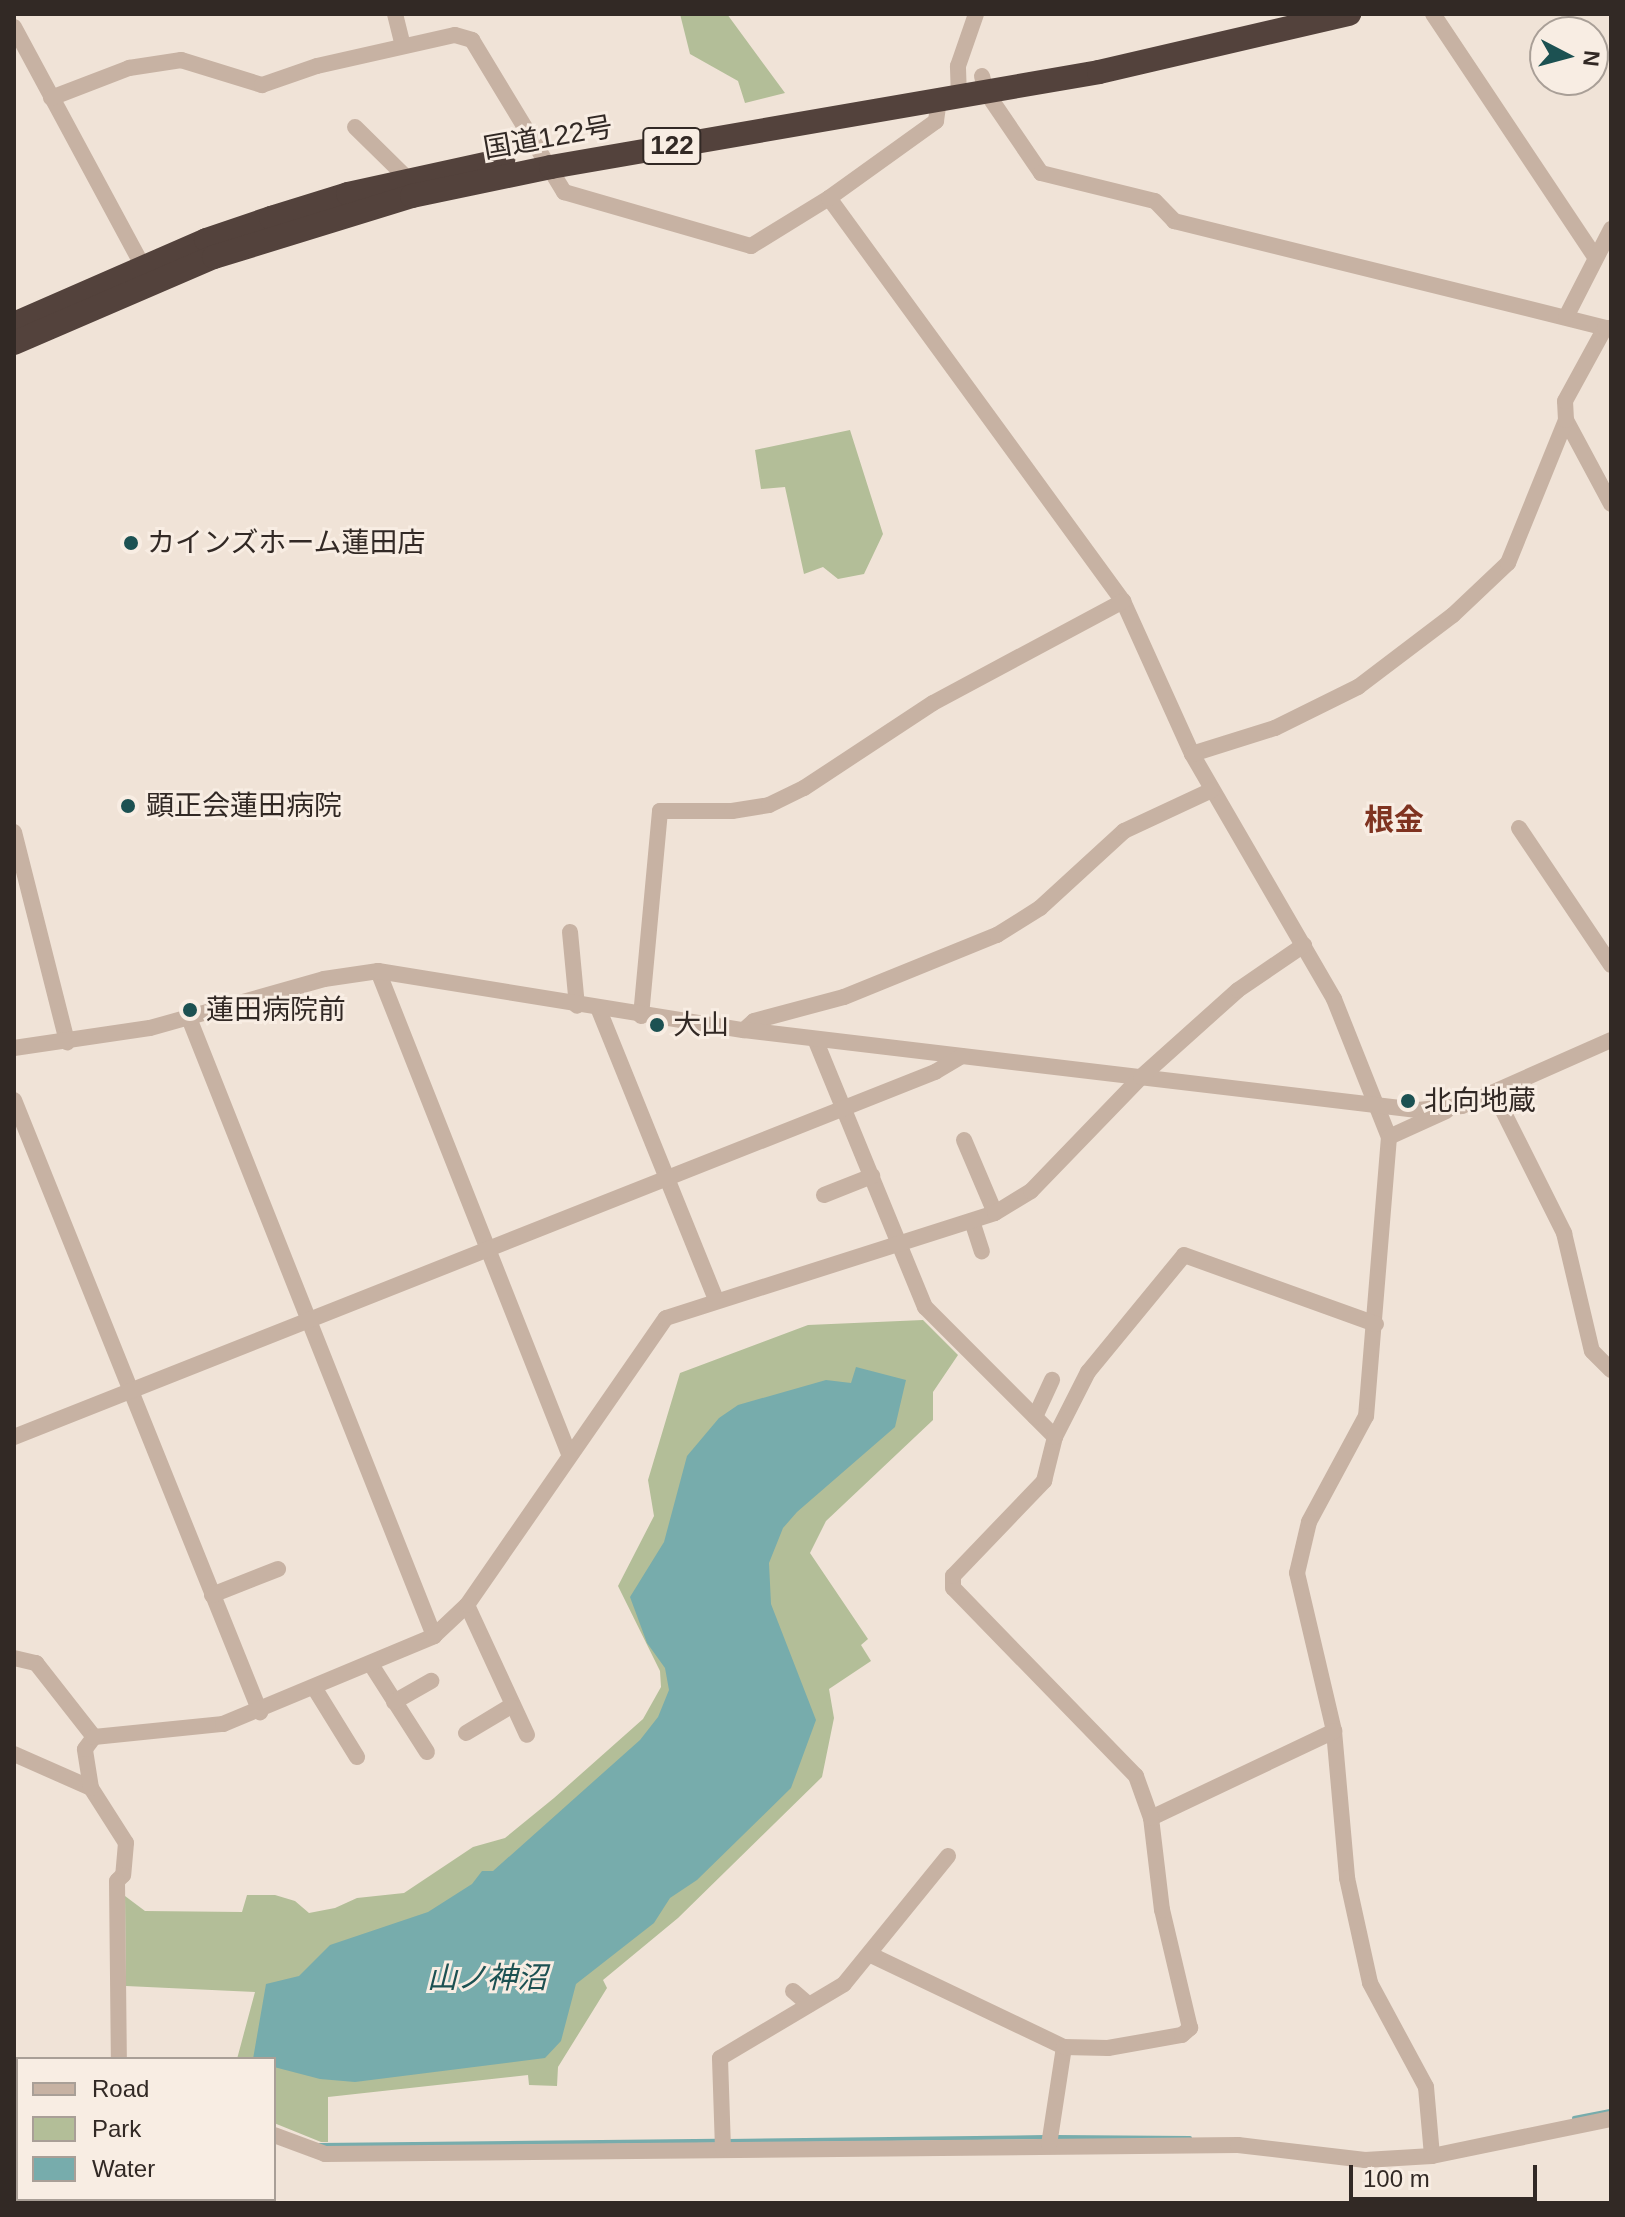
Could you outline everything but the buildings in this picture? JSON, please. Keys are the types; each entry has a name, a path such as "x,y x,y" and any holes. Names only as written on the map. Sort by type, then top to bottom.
{"highway":[{"name":"国道122号","path":"14,343 147,274 271,218 408,179 545,160 951,93 1286,14"},
{"name":"国道122号","path":"984,84 1220,46 1349,14"},
{"name":"国道122号","path":"14,324 147,274 354,211 545,160"}],"street":[{"path":"395,14 403,46"},
{"path":"51,98 129,68 181,60 262,85 455,35 472,40 564,192 751,246 829,198 936,121 951,93 976,14"},
{"path":"1433,14 1596,258"},
{"path":"14,27 147,274"},
{"path":"984,84 1041,173 1155,201 1174,221 1608,328 1565,401 1566,420 1508,563 1453,615 1358,687 1319,709 1192,754"},
{"path":"355,127 408,179"},
{"path":"829,198 1123,601 1192,754 1334,999 1373,1105 1389,1137 1381,1184 1376,1324 1366,1416 1352,1452 1309,1522 1297,1573 1334,1731 1347,1878 1370,1983 1426,2087 1432,2156"},
{"path":"1566,317 1611,229"},
{"path":"1566,420 1611,504"},
{"path":"641,1016 660,811 732,811 769,805 804,788 933,703 1123,601"},
{"path":"744,1030 754,1021 844,997 997,935 1040,908 1124,831 1212,790"},
{"path":"1519,828 1611,965"},
{"path":"14,832 67,1042"},
{"path":"570,932 577,1006"},
{"path":"119,2057 117,1881 123,1875 126,1843 91,1788 85,1749 94,1737 223,1724 372,1666 434,1636 467,1605 666,1318 716,1299 995,1213 1031,1191 1141,1077 1238,990 1304,945"},
{"path":"14,1048 67,1042 189,1018 324,979 378,971 599,1010 744,1030 1373,1105 1447,1111"},
{"path":"378,971 569,1454"},
{"path":"599,1010 716,1299"},
{"path":"189,1018 434,1636"},
{"path":"815,1039 901,1242 925,1307 1055,1437"},
{"path":"1389,1137 1611,1040"},
{"path":"14,1437 131,1394 844,1108 962,1056"},
{"path":"1494,1093 1564,1233 1592,1351 1611,1370"},
{"path":"14,1100 260,1712"},
{"path":"964,1140 995,1213"},
{"path":"824,1195 872,1176"},
{"path":"972,1221 982,1251"},
{"path":"871,1955 1064,2047 1108,2048 1182,2035 1190,2028 1162,1910 1151,1818 1136,1776 953,1588 953,1576 1044,1481 1055,1437 1088,1372 1184,1255 1376,1324"},
{"path":"1035,1417 1052,1380"},
{"path":"212,1595 278,1569"},
{"path":"467,1605 527,1735"},
{"path":"14,1658 36,1663 94,1737"},
{"path":"372,1666 427,1752"},
{"path":"394,1702 431,1681"},
{"path":"315,1689 357,1757"},
{"path":"466,1733 511,1706"},
{"path":"1151,1818 1334,1731"},
{"path":"14,1754 91,1788"},
{"path":"723,2149 720,2058 844,1984 871,1955 948,1856"},
{"path":"793,1991 809,2005"},
{"path":"1049,2145 1064,2047"},
{"path":"276,2136 325,2154 1238,2145 1365,2160 1432,2156 1611,2119"}],"green space":[{"path":"680,14 727,14 785,93 745,103 738,81 690,54"},
{"path":"850,430 883,534 864,574 838,579 823,567 804,574 785,487 761,489 755,450"},
{"name":"山ノ神沼","path":"923,1320 958,1355 933,1392 933,1420 826,1521 810,1553 868,1639 861,1645 871,1661 829,1689 834,1718 822,1777 678,1918 603,1980 607,1988 558,2067 557,2086 529,2085 528,2075 328,2097 328,2142 276,2124 276,2057 238,2057 255,1992 126,1986 125,1896 145,1911 242,1912 247,1895 275,1895 295,1901 309,1913 335,1908 357,1898 404,1893 473,1847 505,1838 554,1798 643,1719 661,1687 660,1671 618,1586 654,1516 648,1480 680,1373 808,1325"}],"water":[{"name":"山ノ神沼","path":"856,1367 906,1380 895,1427 797,1512 783,1528 769,1563 771,1604 816,1720 791,1788 697,1880 670,1898 654,1923 576,1984 561,2041 545,2058 355,2082 320,2079 276,2068 276,2057 253,2057 266,1984 299,1976 330,1945 428,1912 472,1884 482,1871 493,1871 640,1740 658,1717 669,1690 665,1668 647,1643 630,1597 664,1542 687,1456 719,1418 738,1405 826,1380 851,1383"}],"waterway":[{"path":"1574,2118 1611,2111"},
{"path":"727,2141 1046,2137"},
{"path":"1055,2137 1190,2138"},
{"path":"319,2145 718,2141"}],"place":[{"name":"カインズホーム蓮田店","path":"131,543"},
{"name":"顕正会蓮田病院","path":"128,806"},
{"name":"蓮田病院前","path":"190,1010"},
{"name":"大山","path":"657,1025"},
{"name":"北向地蔵","path":"1408,1101"}],"district":[{"name":"根金","path":"1394,820"}]}
